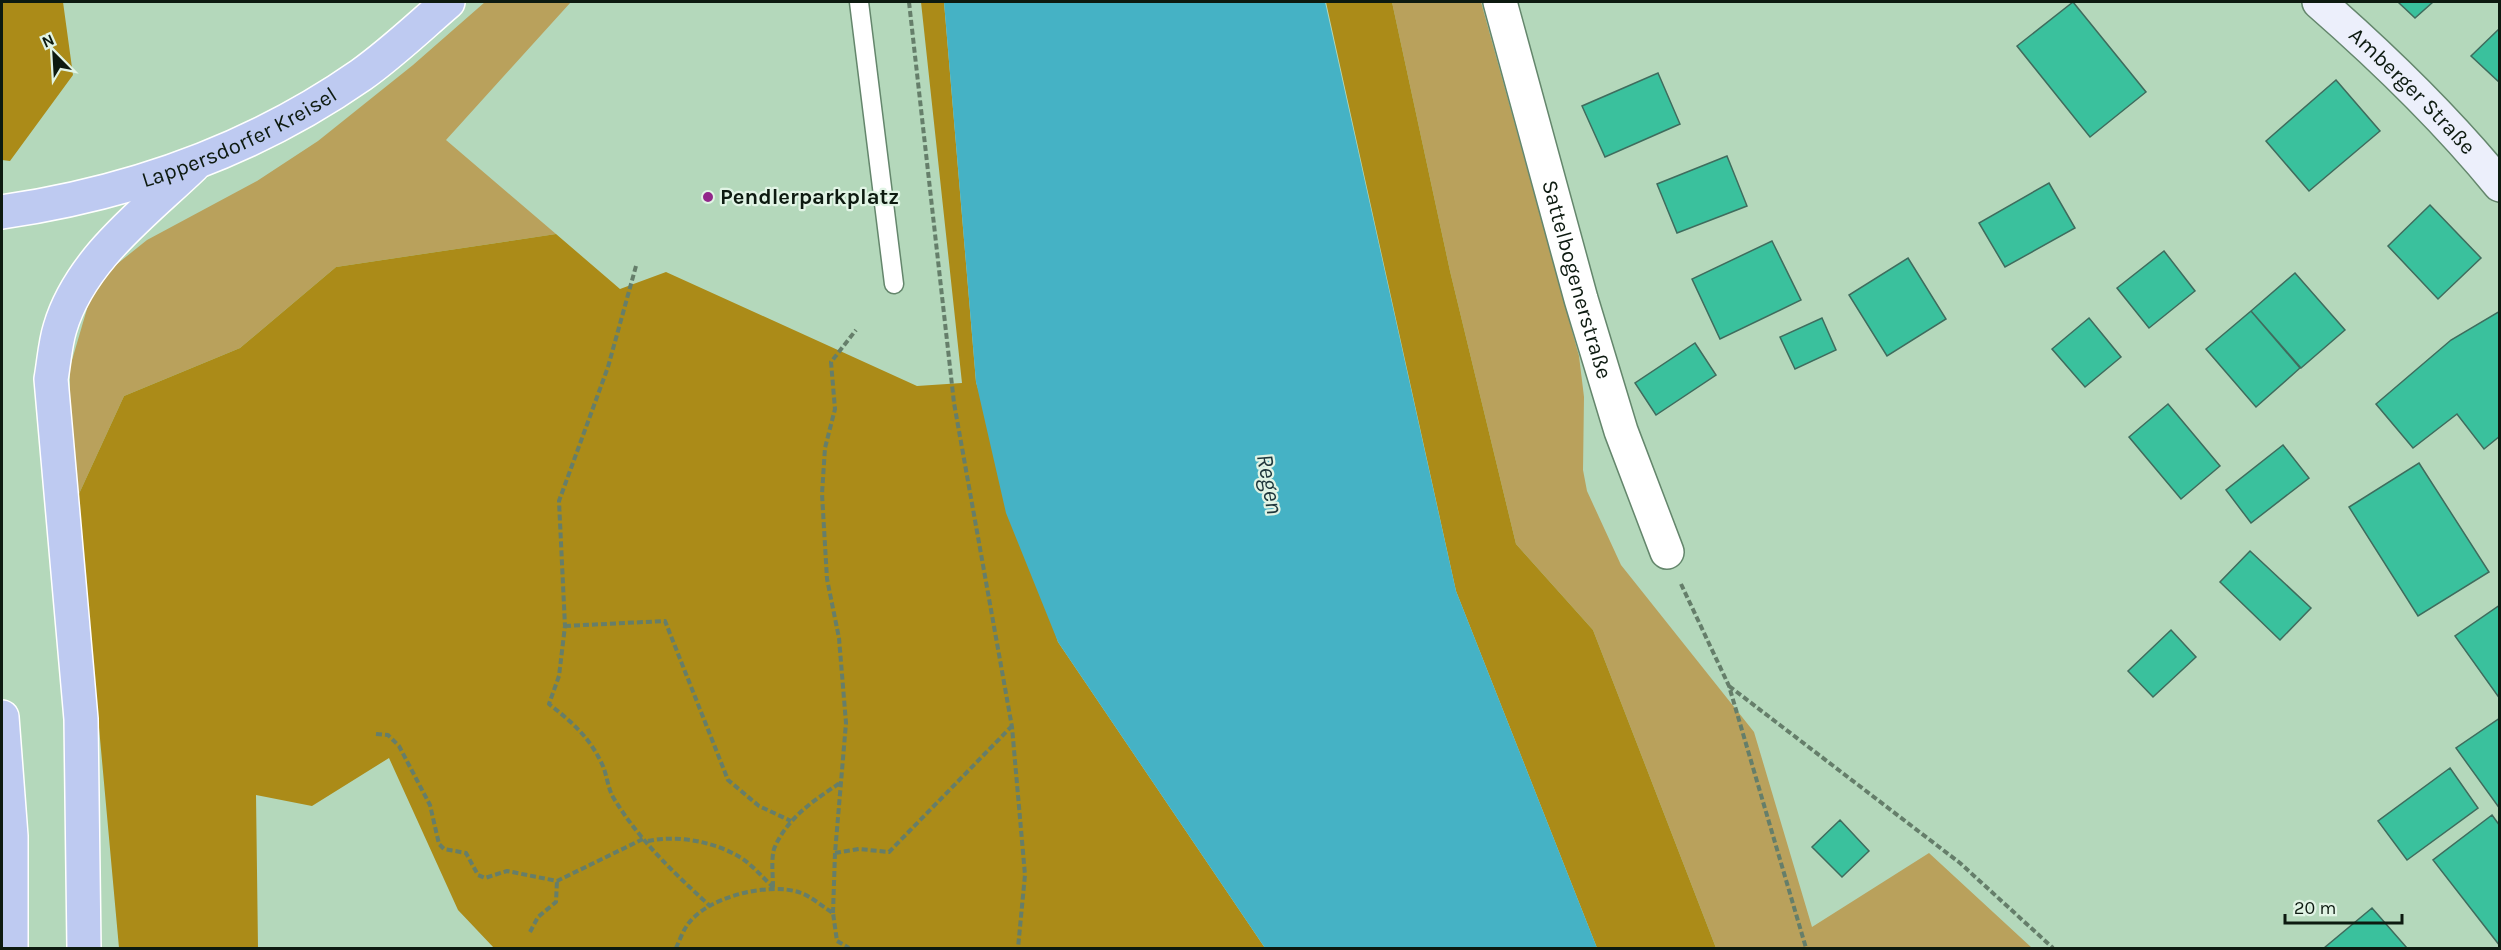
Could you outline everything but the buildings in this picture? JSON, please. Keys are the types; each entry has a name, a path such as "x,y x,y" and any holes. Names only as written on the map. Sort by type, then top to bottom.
{"highway":[{"name":"Lappersdorfer Kreisel","path":"2,212 97,194 193,166 302,112 362,74 448,2"},
{"path":"84,948 81,719 51,379 60,328 81,281 106,250 193,166"},
{"path":"2,717 10,836 11,948"}],"main road":[{"name":"Amberger Straße","path":"2319,2 2394,72 2476,156 2499,185"}],"street":[{"name":"Sattelbogenerstraße","path":"1500,2 1581,299 1621,431 1667,552"}],"lane":[{"path":"859,2 894,284"}],"path":[{"path":"909,2 954,403 1012,727 1025,875 1018,948"},
{"path":"636,266 609,367 559,501 565,626 559,676 549,704 584,735 602,763 613,796 640,837 646,840 666,866 710,906"},
{"path":"849,948 837,941 833,913 835,853 846,723 839,638 827,579 822,494 825,448 836,409 831,362 856,330"},
{"path":"1667,552 1728,686 1806,948"},
{"path":"565,626 665,621 728,780 759,806 791,821"},
{"path":"1728,686 1960,863 2053,948"},
{"path":"835,853 859,849 889,852 1012,727"},
{"path":"376,734 388,735 399,746 430,805 436,837 444,849 466,853 478,875 485,878 507,872 557,881 646,840 687,838 739,856 773,887"},
{"path":"773,887 774,851 791,821 813,801 841,783"},
{"path":"530,932 538,917 556,902 557,881"},
{"path":"676,948 686,925 710,906 742,893 773,887 802,893 833,913"}],"shaded area":[{"path":"2,2 63,2 73,75 10,161 2,160"},
{"path":"485,2 571,2 446,140 556,234 336,267 240,348 124,396 78,496 70,424 70,367 89,302 112,268 147,240 257,181 318,141 413,65"},
{"path":"921,2 944,2 976,382 1058,642 1265,948 494,948 458,910 389,758 312,806 256,795 258,948 119,948 78,496 124,396 240,348 336,267 556,234 620,289 666,272 917,386 962,383"},
{"path":"1326,2 1392,2 1450,271 1516,544 1593,630 1716,948 1597,948 1456,591"},
{"path":"1392,2 1481,2 1579,356 1584,397 1583,470 1587,491 1621,565 1754,732 1812,927 1929,853 2032,948 1716,948 1593,630 1516,544 1450,271"}],"water":[{"name":"Regen","path":"944,2 1325,2 1456,591 1597,948 1265,948 1058,642 1006,513 976,382"}],"place":[{"name":"Pendlerparkplatz","path":"708,197"}]}
